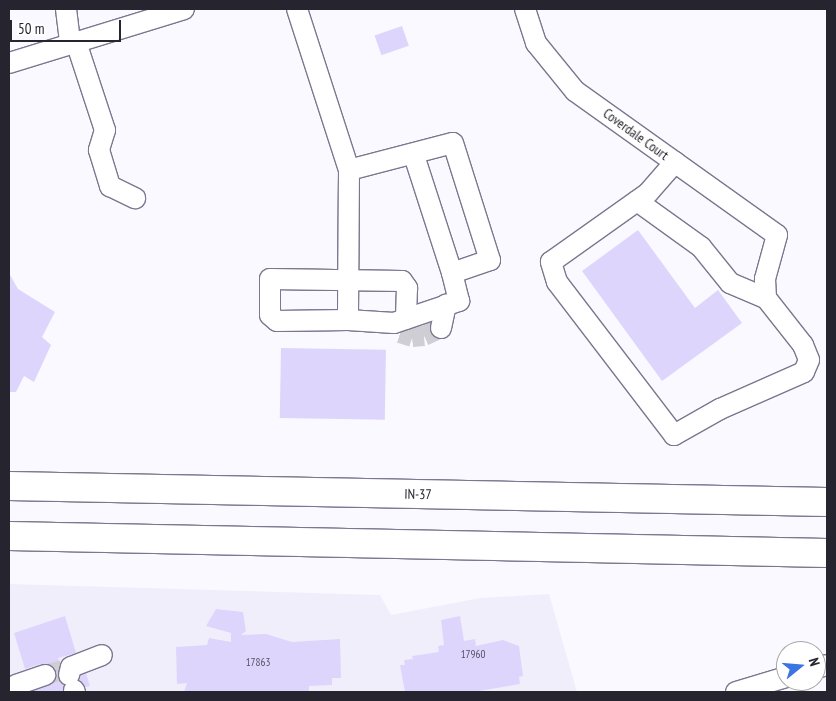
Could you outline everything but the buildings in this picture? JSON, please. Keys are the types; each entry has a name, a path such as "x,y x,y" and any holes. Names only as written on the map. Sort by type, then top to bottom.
{"highway":[{"name":"IN-37","path":"9,486 827,502"},
{"path":"9,536 827,553"}],"street":[{"path":"66,9 73,43 105,130 99,150 110,186 135,198"},
{"path":"9,63 184,9"},
{"path":"297,9 349,170 348,320"},
{"name":"Coverdale Court","path":"525,9 536,43 575,91 776,234 765,278 766,298"},
{"path":"349,170 414,155 453,143 490,260 452,273"},
{"path":"400,325 407,288 402,281 270,279 270,315 277,321 348,320 400,325 459,301 452,273 414,155"},
{"path":"637,201 701,247 730,283 766,298 804,345 809,360 804,372 720,409 674,435 557,282 551,262 637,201 675,162"},
{"path":"441,328 446,305"},
{"path":"16,684 66,678 102,655"},
{"path":"736,692 776,680"}],"shaded area":[{"path":"9,584 380,595 391,615 480,598 549,594 577,692 9,692"}],"tunnel":[{"path":"400,333 412,337 424,336 441,328"},
{"path":"45,675 62,670"}]}
